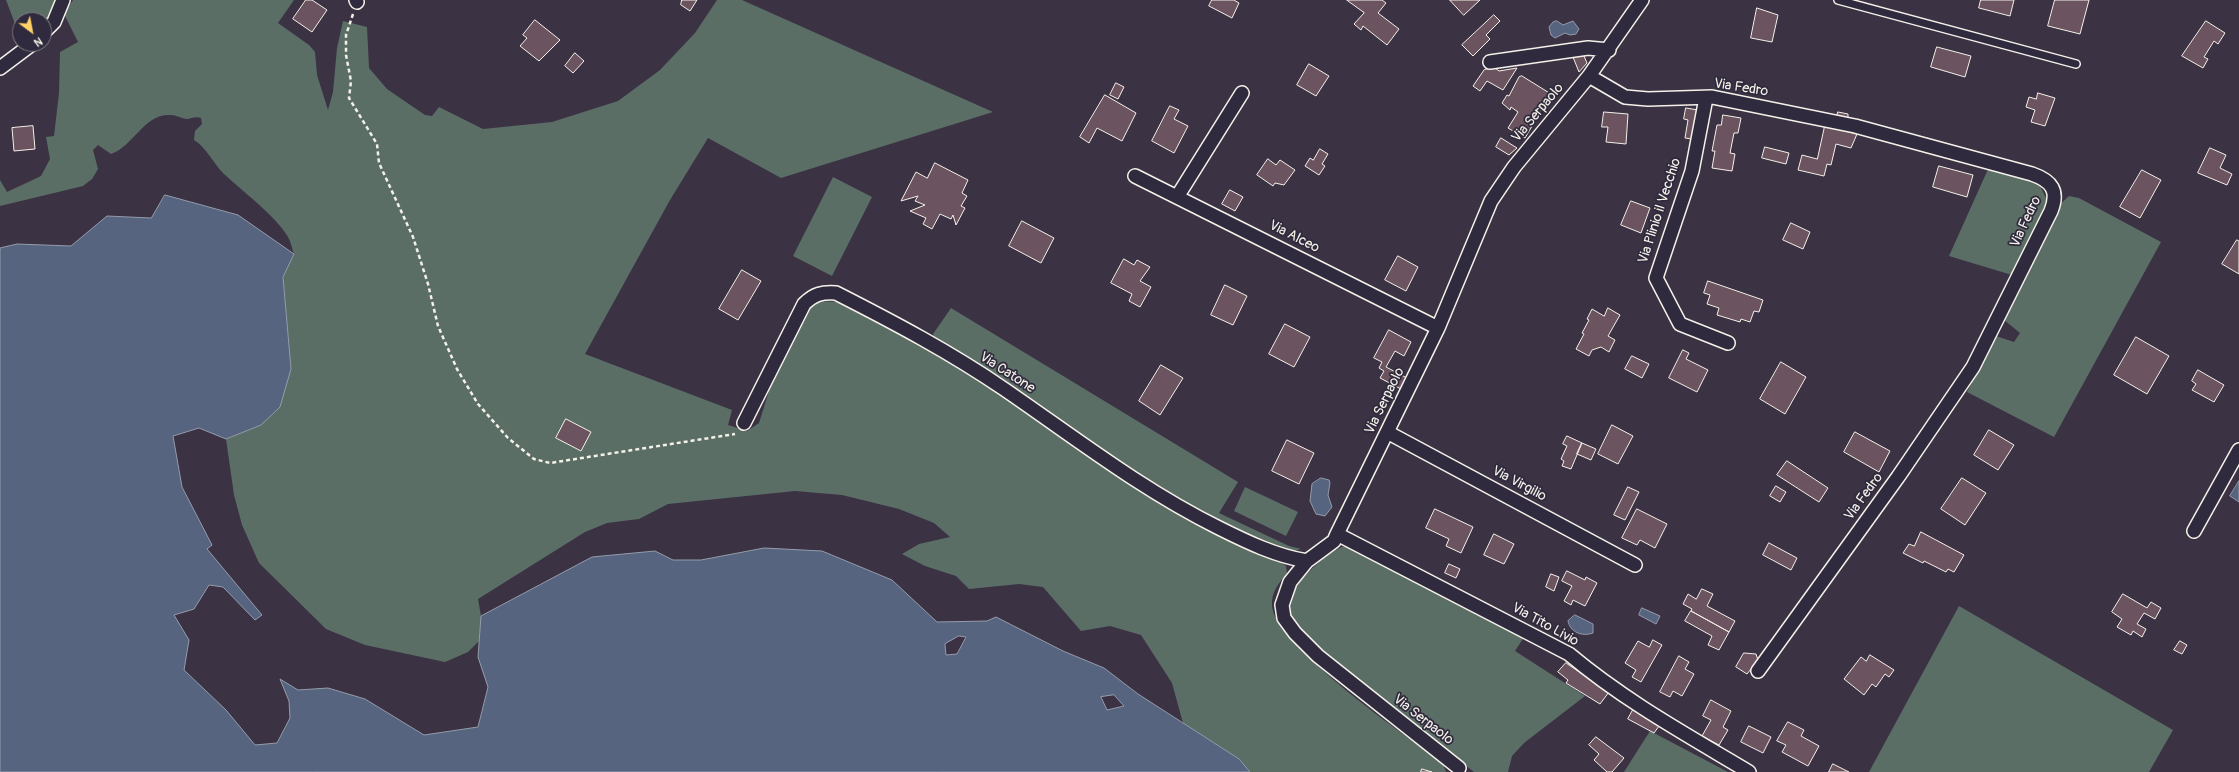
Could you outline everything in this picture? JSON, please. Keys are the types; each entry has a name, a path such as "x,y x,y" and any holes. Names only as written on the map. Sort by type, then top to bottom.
{"street":[{"path":"52,24 63,0"},
{"name":"Via Serpaolo","path":"1459,768 1318,656 1295,633 1284,618 1282,605 1284,594 1290,582 1307,561 1334,541 1438,328 1491,201 1514,167 1609,50 1642,0"},
{"path":"1490,62 1588,48 1609,50"},
{"path":"0,68 21,52"},
{"name":"Via Fedro","path":"1589,76 1625,97 1648,99 1712,97 1855,126 2032,174 2044,179 2052,187 2056,200 1973,367 1898,477 1758,671"},
{"path":"1177,197 1242,93"},
{"name":"Via Plinio il Vecchio","path":"1706,98 1692,171 1656,278 1680,324 1728,343"},
{"name":"Via Alceo","path":"1135,176 1438,328"},
{"name":"Via Catone","path":"744,423 804,304 812,296 823,292 836,293 916,334 1002,388 1150,491 1186,512 1233,535 1287,558 1307,561"},
{"name":"Via Virgilio","path":"1387,432 1635,565"},
{"path":"2194,531 2239,450"},
{"name":"Via Tito Livio","path":"1337,534 1569,654 1600,680 1637,706 1749,772"}],"lane":[{"path":"1838,0 2076,64"}],"path":[{"path":"356,1 346,35 346,54 351,82 349,98 377,144 379,163 413,237 428,284 438,326 457,369 478,404 508,438 534,459 550,463 736,434 744,423"}],"green space":[{"path":"6,0 55,0 51,12 12,12 12,16"},
{"path":"73,0 294,0 278,23 309,45 315,52 317,75 328,110 333,92 337,48 343,21 367,27 369,68 387,89 425,115 432,116 439,107 483,129 552,122 618,101 660,70 695,33 717,0 742,0 993,112 781,178 708,138 670,200 585,354 732,410 728,425 747,431 759,423 772,381 804,316 817,301 840,302 921,345 1011,402 1148,496 1181,516 1274,558 1286,566 1287,573 1276,588 1272,601 1272,606 1279,623 1295,643 1318,666 1345,690 1442,762 1446,772 1250,772 1239,759 1183,723 1172,683 1141,635 1110,626 1081,631 1043,587 1019,584 969,589 956,576 925,566 902,554 919,544 950,537 934,523 899,509 842,495 795,491 668,504 639,519 607,523 585,532 478,599 481,616 479,641 468,652 445,662 365,645 326,629 259,563 242,525 234,495 226,439 261,425 291,369 283,277 294,254 288,237 276,221 224,174 206,151 194,140 195,131 202,124 201,118 195,117 186,119 171,115 153,119 119,150 111,154 98,145 93,150 98,169 92,179 83,186 0,206 0,180 7,192 41,176 50,159 46,137 54,136 59,93 60,52 78,42 64,14"},
{"path":"1989,167 2029,179 2039,184 2047,200 2043,213 2012,275 1949,256"},
{"path":"833,177 872,197 832,276 793,256"},
{"path":"2069,196 2079,198 2161,242 2054,437 1967,392 1996,336 2014,342 2020,333 2004,320 2059,205"},
{"path":"951,308 1238,482 1219,513 1289,546 1301,549 1291,552 1217,523 1185,506 934,340 933,334"},
{"path":"1245,487 1298,512 1286,536 1234,511"},
{"path":"1345,546 1524,637 1515,651 1585,696 1524,743 1512,756 1508,772 1474,772 1315,646 1302,634 1292,620 1289,608 1290,600 1301,581 1328,555"},
{"path":"1959,606 2173,730 2149,772 1869,772"},
{"path":"1650,731 1654,733 1728,772 1624,772"}],"water":[{"path":"1557,21 1563,25 1573,21 1579,29 1576,34 1570,35 1565,33 1555,38 1551,35 1549,27 1553,22"},
{"path":"165,195 238,215 294,254 283,277 291,369 280,407 261,425 226,439 199,428 173,436 182,487 212,545 207,549 262,615 255,620 223,587 209,585 194,609 174,615 189,640 184,670 226,710 255,745 277,743 290,718 289,701 280,679 298,690 328,688 365,699 424,735 478,727 488,687 478,657 481,616 592,557 655,551 673,560 701,560 764,548 822,551 892,580 937,622 987,621 996,617 1063,651 1104,668 1138,694 1239,759 1250,772 0,772 0,248 17,244 71,246 107,216 151,218","holes":["959,636 966,637 957,654 946,655 945,644","1114,695 1124,706 1107,710 1101,697"]},
{"path":"1321,478 1329,480 1330,483 1328,495 1332,507 1325,516 1316,514 1310,501 1312,484"},
{"path":"2239,481 2239,502 2230,496"},
{"path":"1642,608 1660,616 1656,624 1639,615"},
{"path":"1575,615 1593,624 1593,633 1581,634 1577,633 1571,628 1568,621"}],"building":[{"path":"306,0 312,0 327,10 312,32 293,19"},
{"path":"682,0 697,0 690,11 681,5"},
{"path":"1212,0 1234,0 1239,3 1232,18 1209,6"},
{"path":"1347,0 1382,0 1386,3 1378,13 1399,29 1387,45 1363,26 1361,30 1354,24 1364,13"},
{"path":"1450,0 1480,0 1464,15"},
{"path":"1981,0 2014,0 2010,16 1979,8"},
{"path":"2055,0 2089,0 2080,34 2048,26"},
{"path":"1757,8 1778,15 1772,42 1751,38"},
{"path":"1494,15 1500,21 1486,35 1490,39 1473,56 1462,45"},
{"path":"535,20 560,40 539,61 520,46 527,38 523,35"},
{"path":"2206,21 2225,33 2218,44 2214,41 2204,57 2208,59 2203,68 2182,56"},
{"path":"1937,47 1971,56 1965,77 1931,67"},
{"path":"575,53 584,61 573,73 565,66"},
{"path":"1584,56 1587,63 1579,72 1573,57"},
{"path":"1309,64 1329,76 1316,96 1297,85"},
{"path":"1494,67 1499,71 1517,68 1503,90 1487,81 1480,91 1473,86 1484,70"},
{"path":"1522,76 1551,94 1525,138 1508,128 1518,112 1511,107 1510,110 1502,103 1507,95 1509,96 1519,77"},
{"path":"1116,83 1124,87 1118,99 1110,95"},
{"path":"2038,93 2055,98 2045,126 2031,122 2035,110 2026,107 2029,97 2036,99"},
{"path":"1105,95 1136,113 1122,141 1097,128 1089,143 1080,137"},
{"path":"1170,106 1179,110 1174,119 1188,126 1174,153 1152,141"},
{"path":"1686,108 1698,110 1692,139 1685,138 1688,120 1684,119"},
{"path":"1604,112 1628,114 1626,144 1606,142 1608,127 1602,127"},
{"path":"1838,112 1848,114 1848,118 1837,116"},
{"path":"1723,115 1741,118 1738,133 1734,133 1730,153 1735,154 1732,171 1712,168 1715,151 1712,151 1717,125 1721,125"},
{"path":"33,126 35,149 14,151 12,128"},
{"path":"1825,126 1857,134 1851,148 1836,144 1831,165 1827,164 1824,176 1798,170 1802,155 1817,159"},
{"path":"1501,138 1517,148 1509,155 1496,147"},
{"path":"1765,147 1789,153 1786,164 1762,158"},
{"path":"2210,148 2226,155 2220,168 2232,174 2227,185 2198,173"},
{"path":"1320,149 1328,154 1322,164 1325,166 1319,175 1305,166 1310,158 1313,160"},
{"path":"1268,159 1276,165 1280,160 1295,170 1284,185 1275,183 1273,186 1257,175"},
{"path":"935,163 968,180 962,193 967,196 961,206 965,208 956,225 953,215 951,219 940,214 932,229 923,224 926,218 910,211 925,205 915,201 918,196 901,201 916,172 927,178"},
{"path":"1939,166 1973,175 1967,197 1933,187"},
{"path":"2142,170 2161,180 2140,218 2120,207"},
{"path":"1230,190 1243,197 1235,211 1222,204"},
{"path":"1631,201 1650,208 1641,233 1621,225"},
{"path":"1022,221 1054,238 1041,263 1009,246"},
{"path":"1791,223 1810,232 1803,249 1783,240"},
{"path":"2237,240 2239,241 2239,274 2222,264"},
{"path":"1398,256 1418,267 1406,291 1385,280"},
{"path":"1124,259 1134,265 1137,260 1150,267 1140,281 1151,287 1140,307 1129,301 1132,294 1111,283"},
{"path":"742,270 761,281 738,320 719,309"},
{"path":"1708,281 1763,300 1759,312 1754,311 1750,322 1741,319 1740,322 1717,315 1719,308 1707,304 1710,295 1704,293"},
{"path":"1225,285 1247,296 1233,325 1211,315"},
{"path":"1608,308 1620,315 1608,336 1615,340 1609,352 1601,347 1592,350 1589,356 1576,349 1584,334 1582,333 1589,320 1587,319 1592,309 1604,316"},
{"path":"1285,324 1310,337 1294,367 1269,354"},
{"path":"1389,330 1411,342 1404,356 1395,351 1386,367 1407,378 1401,389 1380,378 1384,371 1379,368 1382,362 1374,358"},
{"path":"2136,337 2169,356 2147,394 2114,375"},
{"path":"1683,350 1689,353 1686,359 1708,370 1697,392 1669,378"},
{"path":"1632,356 1649,364 1642,378 1625,369"},
{"path":"1781,362 1806,377 1785,414 1760,399"},
{"path":"1161,365 1183,378 1160,415 1139,401"},
{"path":"2198,370 2224,385 2214,402 2192,390 2196,384 2192,381"},
{"path":"566,419 591,432 581,451 556,438"},
{"path":"1612,425 1633,436 1618,464 1598,454"},
{"path":"1989,430 2014,445 1998,470 1974,455"},
{"path":"1855,432 1890,451 1879,472 1844,452"},
{"path":"1567,436 1582,443 1571,469 1562,466 1564,461 1561,459 1567,446 1563,444"},
{"path":"1287,440 1314,453 1299,484 1272,471"},
{"path":"1582,443 1596,449 1591,460 1577,454"},
{"path":"1787,461 1828,488 1819,502 1777,475"},
{"path":"1962,478 1986,493 1965,525 1941,509"},
{"path":"1776,486 1786,492 1780,502 1770,496"},
{"path":"1628,487 1639,492 1625,520 1614,515"},
{"path":"1435,509 1473,527 1461,553 1446,546 1449,539 1426,528"},
{"path":"1637,509 1667,524 1655,548 1640,540 1637,545 1622,538"},
{"path":"1921,532 1964,555 1954,572 1948,569 1946,572 1903,553 1909,544 1914,546"},
{"path":"1494,534 1514,544 1504,564 1484,555"},
{"path":"1769,543 1797,558 1791,570 1763,555"},
{"path":"1449,564 1460,569 1456,578 1445,573"},
{"path":"1567,571 1585,580 1586,577 1597,583 1585,606 1573,600 1571,605 1564,601 1572,586 1562,581"},
{"path":"1551,574 1559,577 1554,591 1546,587"},
{"path":"1702,589 1713,594 1707,606 1735,621 1729,632 1691,611 1692,609 1683,604 1688,594 1696,599"},
{"path":"2123,594 2147,608 2151,602 2161,608 2155,619 2144,613 2137,624 2146,629 2142,637 2133,631 2131,635 2117,627 2122,619 2112,612"},
{"path":"1691,611 1729,632 1719,650 1708,645 1712,636 1685,621"},
{"path":"1653,640 1662,645 1641,682 1632,677 1636,670 1625,663 1638,641 1649,647"},
{"path":"2180,641 2187,645 2182,654 2174,650"},
{"path":"1744,653 1756,654 1758,660 1747,674 1736,667"},
{"path":"1870,655 1894,670 1889,677 1885,674 1876,687 1872,684 1864,695 1844,679 1861,657 1866,661"},
{"path":"1679,656 1689,662 1685,669 1694,674 1682,696 1673,691 1670,697 1660,692"},
{"path":"1566,663 1609,692 1600,704 1566,683 1568,680 1558,672"},
{"path":"1711,700 1731,711 1723,727 1728,730 1719,745 1702,736 1711,720 1703,716"},
{"path":"1633,710 1659,726 1654,733 1628,719"},
{"path":"1788,722 1804,730 1801,736 1819,746 1808,766 1782,752 1786,745 1777,741"},
{"path":"1749,726 1771,737 1763,753 1741,742"},
{"path":"1596,737 1624,758 1612,772 1607,772 1594,760 1599,754 1589,745"},
{"path":"1833,764 1849,772 1829,772"},
{"path":"1422,769 1432,772 1421,772"}]}
